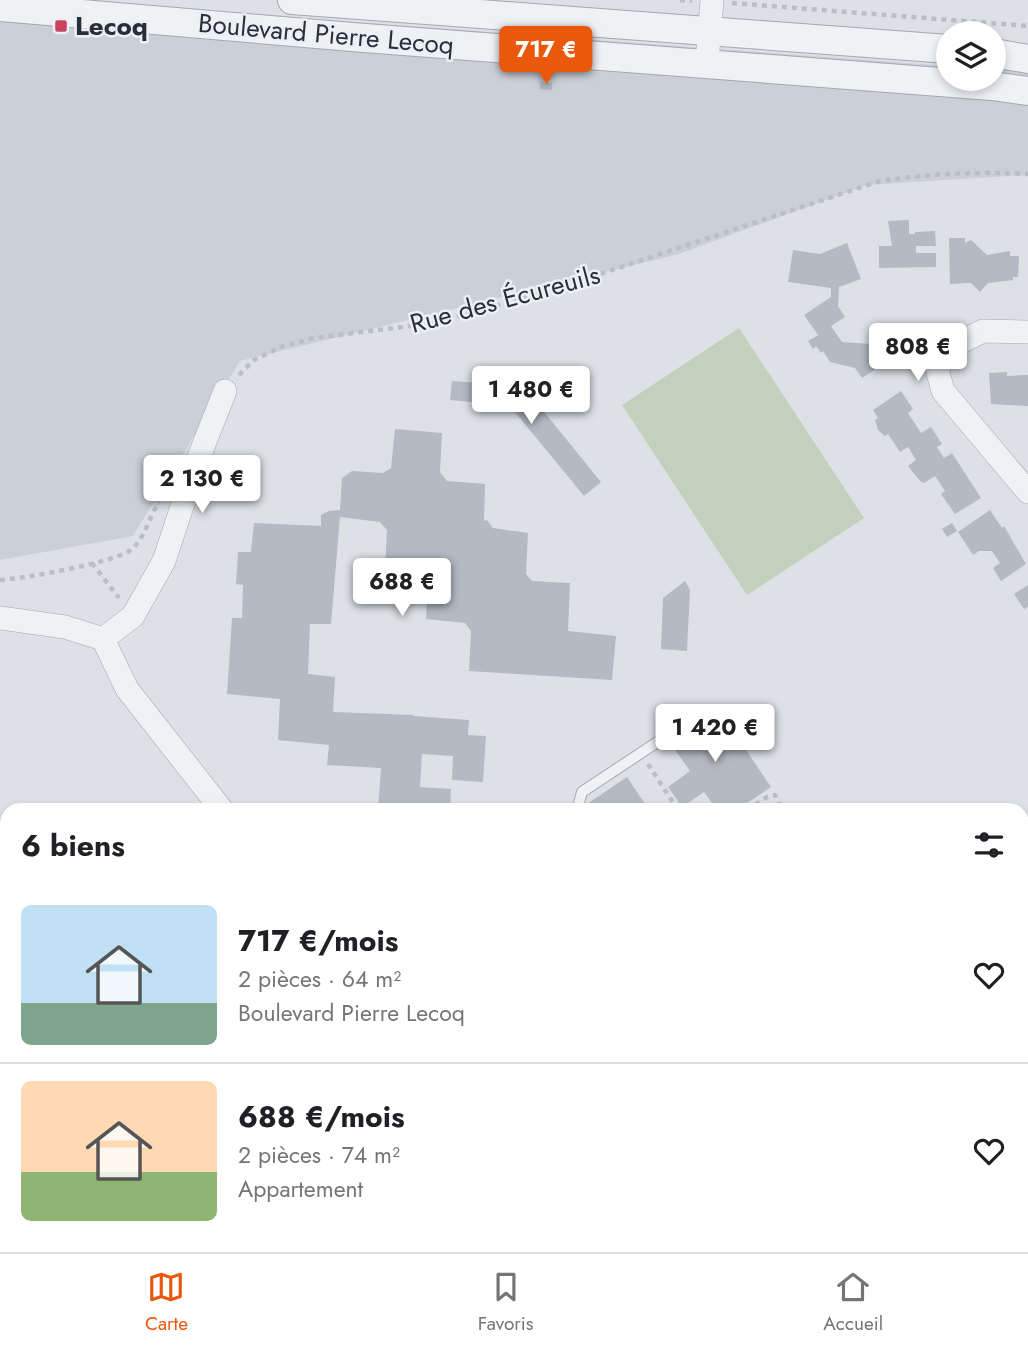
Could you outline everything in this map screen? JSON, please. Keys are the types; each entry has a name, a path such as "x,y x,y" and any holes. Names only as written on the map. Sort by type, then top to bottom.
{"street":[{"name":"Boulevard Pierre Lecoq","path":"292,0 936,48"},
{"path":"321,33 323,1"},
{"path":"707,63 712,1"},
{"name":"Boulevard Pierre Lecoq","path":"0,6 1028,91"},
{"path":"1006,55 1028,59"},
{"path":"1028,332 983,331 953,346 937,369 943,391 1028,492"},
{"path":"103,639 133,616 164,561 225,391"},
{"path":"0,618 65,627 103,639 127,689 217,803"}],"lane":[{"path":"579,803 582,792 659,741"}],"path":[{"path":"680,0 1028,26"},
{"name":"Rue des Écureuils","path":"225,391 254,360 283,346 314,338 434,323 534,296 880,181 926,174 1028,174"},
{"path":"0,580 25,577 131,551 145,534 157,504 167,492 186,495"},
{"path":"92,562 133,616"},
{"path":"641,753 673,803"},
{"path":"758,803 775,795 779,803"}],"shaded area":[{"path":"0,10 354,22 936,65 936,91 1006,91 1006,70 1028,72 1028,175 867,185 679,254 240,361 133,536 0,560"}],"green space":[{"path":"739,328 864,518 747,595 622,405"}],"building":[{"path":"540,82 552,83 552,90 540,89"},
{"path":"909,220 909,234 935,231 936,246 916,246 916,253 936,253 936,267 879,268 879,246 892,246 888,221"},
{"path":"949,238 965,238 965,243 971,240 987,255 1010,251 1010,256 1019,256 1018,277 988,283 980,292 971,283 950,284"},
{"path":"847,243 861,279 839,287 838,306 845,317 831,326 842,342 870,344 883,364 862,378 855,368 830,362 823,351 821,353 816,346 813,349 808,341 818,335 804,315 831,297 831,288 788,282 793,250 820,254"},
{"path":"1007,372 1007,376 1028,375 1028,406 991,404 989,373"},
{"path":"452,381 523,386 601,482 584,496 510,406 450,400"},
{"path":"901,391 913,409 908,413 921,433 931,427 942,444 937,447 944,458 952,453 981,498 955,514 941,494 945,491 935,476 924,483 921,482 908,466 916,460 908,447 900,452 888,434 885,436 878,430 875,420 878,418 873,410"},
{"path":"395,429 442,433 440,472 447,481 485,484 484,521 487,520 493,528 528,533 526,574 532,581 570,583 568,631 616,636 612,680 469,671 471,631 465,623 426,619 428,582 420,576 422,574 385,570 387,530 380,522 340,517 331,624 310,624 308,674 335,677 333,712 469,720 468,735 486,736 483,782 452,780 453,756 422,754 420,787 451,789 450,803 378,803 381,768 327,765 329,745 278,740 280,699 227,694 232,618 242,618 243,585 236,584 238,552 251,552 254,523 321,526 321,515 340,510 342,478 352,471 383,473 391,468"},
{"path":"990,510 1002,528 1004,526 1026,564 1001,581 993,568 1000,563 992,551 979,551 973,555 958,532"},
{"path":"952,523 957,531 947,537 942,529"},
{"path":"685,581 690,590 687,651 661,649 663,598"},
{"path":"1028,585 1028,607 1024,609 1014,594"},
{"path":"715,704 771,787 747,803 712,803 704,792 688,803 679,803 668,787 690,771 666,737"},
{"path":"627,777 644,803 588,803"}],"place":[{"name":"Lecoq","path":"61,26"}]}
